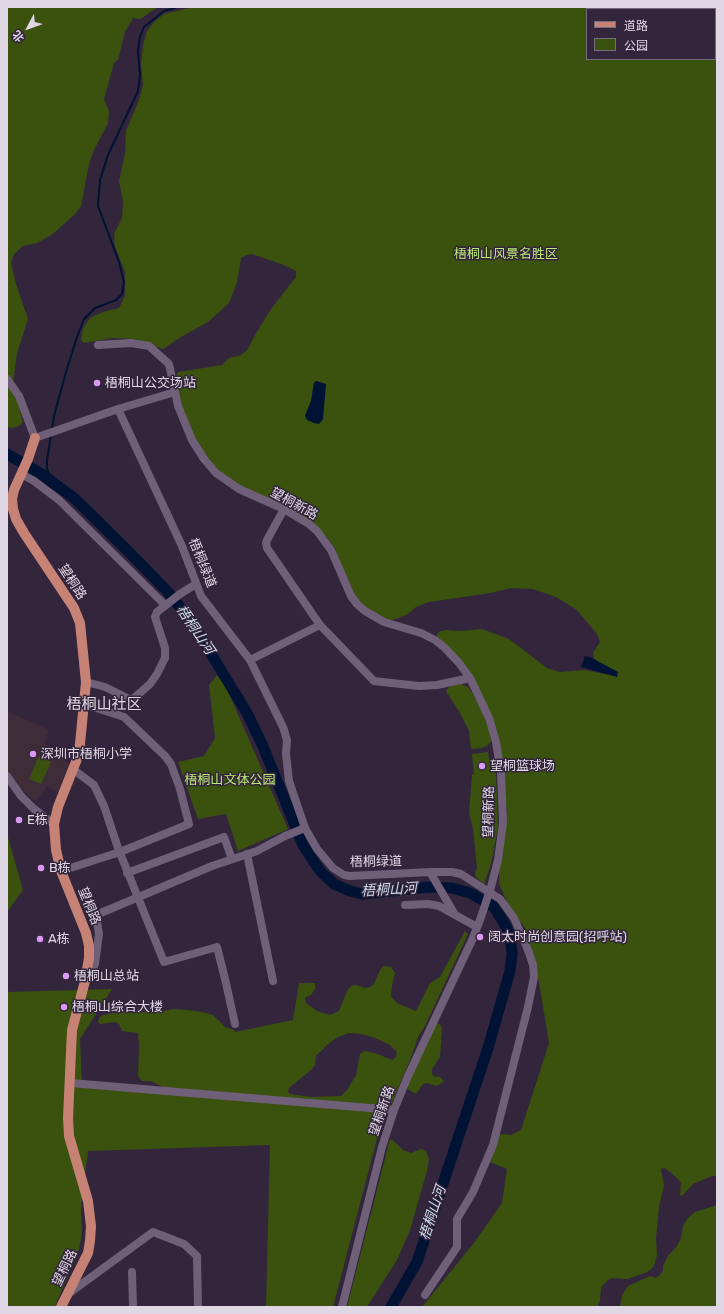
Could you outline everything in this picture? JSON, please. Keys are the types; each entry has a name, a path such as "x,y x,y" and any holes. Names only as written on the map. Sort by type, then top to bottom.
{"main road":[{"name":"望桐路","path":"38,437 14,490 12,499 13,509 16,519 24,533 74,608 80,623 86,682 79,754 74,770 58,807 54,824 56,850 61,871 86,933 89,946 89,958 85,981 72,1030 71,1083 68,1118 69,1136 88,1201 91,1226 88,1253 61,1307"}],"street":[{"name":"望桐新路","path":"98,344 131,343 149,346 169,364 178,406 192,440 204,459 216,473 239,489 284,509 309,524 325,541 331,550 351,596 365,611 384,622 421,633 435,640 445,648 470,678 489,718 496,742 501,772 503,823 498,860 492,887 479,924 408,1076 394,1110 382,1147 342,1307"},
{"path":"7,379 19,396 38,437 56,432 118,409 174,392"},
{"name":"梧桐绿道","path":"118,409 182,546 201,596 250,660 283,727 287,740 286,754 289,781 303,828 317,849 333,868 344,875 432,875 452,872 461,874 500,899 514,918 533,965 534,978 528,1007 493,1145 473,1192 457,1219 457,1247 425,1295"},
{"path":"21,474 34,481 59,500 166,604"},
{"path":"284,509 267,540 266,543 268,548 320,625 374,681 419,686 437,685 470,678"},
{"path":"86,682 105,687 129,699 133,699 150,684 165,658 165,648 155,617 157,612 166,604 196,584"},
{"path":"250,660 320,625"},
{"path":"61,871 119,852 189,824 180,789 171,764 165,756 124,717 84,704"},
{"path":"74,770 94,785 104,806 127,873 164,962 216,947 235,1024"},
{"path":"7,777 21,796 34,809 54,824"},
{"path":"85,981 90,978 95,964 99,934 96,915 212,866 257,851 303,828"},
{"path":"127,873 224,837 232,859"},
{"path":"247,854 273,981"},
{"path":"432,875 452,910"},
{"path":"405,905 428,904 439,906 452,910 479,924"},
{"path":"71,1083 394,1110"},
{"path":"67,1294 153,1232 184,1244 197,1256 198,1307"},
{"path":"132,1272 133,1307"}],"shaded area":[{"name":"深圳市梧桐小学","path":"7,711 49,730 45,744 72,765 61,795 47,786 36,802 20,788 7,770"}],"green space":[{"path":"7,7 158,7 140,19 133,18 125,32 118,60 114,63 104,99 109,111 108,123 94,150 89,164 81,206 75,214 53,234 37,243 23,246 14,254 11,263 16,284 28,319 17,353 13,383 23,422 19,426 12,428 7,427"},
{"name":"梧桐山风景名胜区","path":"193,7 717,7 717,1176 712,1176 693,1184 682,1196 680,1195 681,1183 669,1171 664,1168 661,1169 664,1185 659,1207 656,1238 657,1255 654,1266 645,1273 627,1279 613,1278 608,1280 601,1287 600,1301 597,1307 422,1307 474,1243 502,1203 507,1169 490,1162 499,1134 511,1135 521,1130 549,1043 539,982 525,928 508,905 499,883 499,868 507,810 496,729 470,674 437,638 437,634 440,631 446,630 461,631 482,629 509,639 547,668 560,672 585,670 604,674 618,672 597,662 594,658 593,653 600,642 597,634 577,610 556,597 533,589 511,588 491,593 429,602 416,607 408,614 388,621 372,615 351,596 335,548 325,535 224,477 199,448 181,408 175,378 178,372 222,365 229,358 241,355 245,352 271,309 296,277 296,271 284,265 252,254 241,258 237,282 229,303 208,322 163,349 134,339 112,338 84,343 81,340 83,328 91,317 119,308 125,296 125,272 115,246 114,234 122,218 123,201 119,181 125,153 126,131 139,100 143,85 141,65 143,45 147,31 155,21 164,14","holes":["316,381 326,384 322,422 305,416 311,401 314,383"]},
{"name":"梧桐山文体公园","path":"217,675 226,687 288,829 238,851 226,814 198,819 178,762 204,756 215,738 209,685"},
{"path":"461,684 468,687 474,696 490,733 491,741 488,745 482,748 471,749 469,731 446,691 450,686"},
{"path":"488,752 490,767 496,774 498,827 491,864 484,884 476,877 475,873 477,868 473,828 469,813 472,775 474,774 472,754"},
{"path":"39,756 51,762 41,784 29,779"},
{"path":"7,834 23,890 7,912"},
{"path":"465,931 468,934 425,1026 418,1037 390,1107 163,1087 151,1081 142,1081 138,1076 138,1033 122,1031 119,1024 115,1022 100,1024 98,1022 99,1018 103,1015 119,1012 159,1012 173,1009 188,1010 213,1015 225,1027 234,1030 235,1032 293,1020 299,983 315,983 315,989 311,995 305,998 306,1003 317,1011 330,1015 339,1011 347,991 351,986 356,985 365,988 374,984 383,966 391,967 395,973 391,996 397,1003 416,1011 430,983 440,977","holes":["349,1033 361,1034 375,1038 390,1045 397,1052 396,1057 392,1060 375,1053 364,1051 360,1054 356,1075 347,1090 341,1096 312,1097 290,1094 288,1092 289,1088 312,1069 315,1065 316,1056 327,1045 336,1038"]},
{"path":"112,989 80,1039 82,1086 381,1112 379,1131 333,1307 266,1307 270,1145 88,1151 81,1209 82,1233 79,1249 55,1307 7,1307 7,992"},
{"path":"434,1023 440,1024 442,1029 440,1057 432,1069 432,1073 433,1076 440,1077 443,1082 437,1086 427,1083 423,1084 416,1094 407,1089 407,1086"},
{"path":"390,1139 403,1150 411,1153 421,1149 426,1151 429,1159 427,1171 410,1230 397,1260 367,1307 347,1307"},
{"path":"717,1205 717,1307 620,1307 622,1295 628,1286 650,1276 656,1278 660,1275 663,1271 663,1266 668,1256 677,1246 681,1238 683,1226 688,1218 695,1212"}],"water":[{"path":"316,381 326,384 323,419 319,424 307,420 305,416 311,401 314,383"},
{"path":"585,656 592,658 618,672 617,677 581,667"}],"waterway":[{"path":"52,429 66,372 84,319 95,308 116,300 122,294 124,282 119,262 98,206 100,180 108,155 138,91 140,75 138,51 140,37 144,27 164,11 178,7"},
{"path":"51,436 47,468 50,476 57,486"},
{"name":"梧桐山河","path":"7,454 40,473 74,498 168,592 193,624 247,713 262,744 303,845 320,871 334,884 350,891 362,894 429,887 452,888 470,893 494,907 507,928 512,954 510,971 488,1048 417,1262 391,1307"}],"place":[{"name":"梧桐山公交场站","path":"97,383"},
{"name":"深圳市梧桐小学","path":"33,754"},
{"name":"望桐篮球场","path":"482,766"},
{"name":"E栋","path":"19,820"},
{"name":"B栋","path":"41,868"},
{"name":"阔太时尚创意园(招呼站)","path":"480,937"},
{"name":"A栋","path":"40,939"},
{"name":"梧桐山总站","path":"66,976"},
{"name":"梧桐山综合大楼","path":"64,1007"}],"district":[{"name":"梧桐山社区","path":"104,705"}]}
